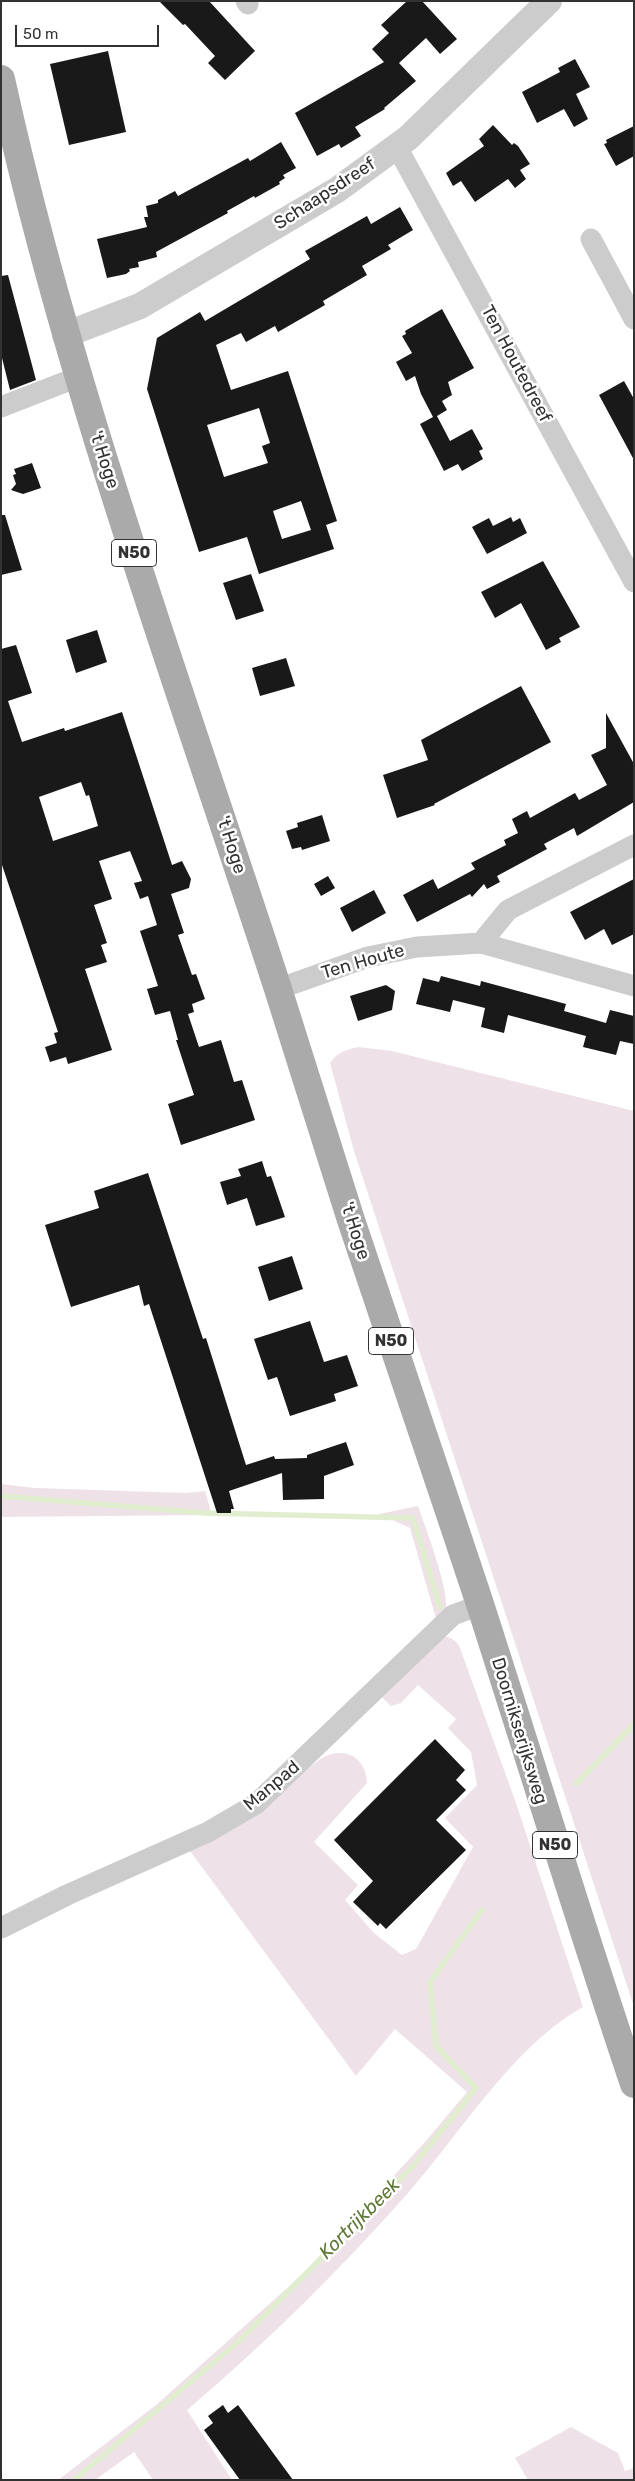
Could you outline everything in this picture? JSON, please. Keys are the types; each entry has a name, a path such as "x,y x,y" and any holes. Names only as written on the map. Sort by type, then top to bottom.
{"main road":[{"name":"'t Hoge","path":"1,79 36,229 78,377 278,989 350,1217 480,1605"},
{"name":"Doornikserijksweg","path":"480,1605 586,1941 634,2084"}],"street":[{"name":"Schaapsdreef","path":"65,335 140,306 337,190 397,147 549,1"},
{"name":"Ten Houtedreef","path":"397,147 634,582"},
{"path":"591,239 634,319"},
{"path":"1,407 78,377"},
{"path":"481,943 508,910 634,845"},
{"name":"Ten Houte","path":"278,989 368,957 417,947 481,943 634,986"},
{"name":"Manpad","path":"1,1928 67,1895 208,1832 256,1804 453,1615 480,1605"}],"shaded area":[{"path":"358,1047 392,1051 634,1111 634,2007 354,1151 330,1063 346,1050"},
{"path":"1,1484 35,1488 186,1493 205,1491 212,1515 1,1517"},
{"path":"418,1506 437,1561 445,1592 445,1613 437,1622 410,1528 379,1514"},
{"path":"440,1636 452,1639 460,1648 516,1803 583,2007 558,2023 511,2067 428,2170 355,2250 301,2306 187,2410 232,2480 153,2480 134,2452 95,2480 58,2480 156,2405 304,2273 425,2142 467,2092 395,2029 356,2076 190,1851 262,1807 323,1757 337,1753 350,1755 356,1758 364,1768 367,1783 314,1842 358,1885 345,1900 374,1933 402,1955 416,1949 473,1847 445,1818 477,1785 471,1752 448,1728 456,1719 418,1685 401,1703 391,1706 382,1697"},
{"path":"571,2427 618,2453 625,2471 634,2468 634,2480 528,2480 515,2458"}],"building":[{"path":"159,1 209,1 255,51 225,80 208,63 215,56 185,24 183,25"},
{"path":"407,1 422,1 457,39 440,54 426,38 399,63 416,81 385,109 355,127 361,136 341,148 339,144 317,156 295,113 384,62 372,49 389,33 381,25"},
{"path":"108,51 126,132 69,145 50,64"},
{"path":"575,59 590,87 576,94 588,119 574,127 564,109 537,123 522,92 560,72 558,68"},
{"path":"493,125 512,145 514,143 518,146 530,164 520,170 526,179 515,188 508,179 475,202 461,181 453,186 446,173 484,146 479,139"},
{"path":"634,126 634,156 616,166 604,144 607,143 606,140"},
{"path":"281,142 296,168 283,175 285,178 279,182 280,184 255,198 254,196 227,211 228,213 156,252 157,257 138,262 139,267 129,269 130,271 126,274 107,278 97,239 147,227 144,217 148,217 146,206 158,203 158,200 175,191 178,196 248,158 250,161"},
{"path":"400,207 413,230 388,245 391,249 362,266 367,275 323,301 325,305 278,332 275,326 246,342 241,333 216,345 231,390 288,371 337,521 326,525 334,549 259,574 247,537 199,552 147,389 157,338 200,312 205,321 310,259 305,251 367,216 371,224","holes":["259,408 270,443 262,446 268,463 224,477 207,425","301,501 311,530 282,539 273,511"]},
{"path":"8,275 36,380 10,390 1,354 1,276"},
{"path":"442,309 474,368 448,382 452,395 442,401 447,410 437,416 450,441 472,429 483,449 479,451 483,459 462,471 458,464 444,471 420,424 433,417 421,394 415,376 406,381 396,362 412,353 402,336 406,334 405,331"},
{"path":"624,381 634,399 634,460 599,395"},
{"path":"32,463 41,488 23,494 11,490 16,484 13,475 16,474 14,469"},
{"path":"1,515 5,515 22,570 1,575"},
{"path":"511,517 513,522 520,518 527,533 487,554 472,527 489,518 493,526"},
{"path":"543,561 580,627 559,638 561,642 546,650 521,603 495,618 481,592"},
{"path":"251,574 264,611 236,620 223,583"},
{"path":"97,630 107,662 76,673 66,640"},
{"path":"16,645 32,693 8,701 22,742 64,728 65,731 122,712 172,865 182,861 191,879 189,888 171,894 184,933 178,935 192,975 196,974 205,999 192,1004 194,1012 188,1014 199,1047 221,1040 234,1082 242,1080 255,1120 181,1145 168,1104 194,1095 176,1040 178,1040 170,1011 155,1015 147,989 158,986 140,931 157,925 148,896 140,899 134,883 142,881 130,851 99,861 112,899 94,905 107,943 101,945 107,962 85,969 112,1050 68,1064 66,1057 50,1062 45,1047 57,1043 54,1033 58,1032 1,862 1,649","holes":["81,782 86,796 89,795 98,826 53,841 39,797"]},
{"path":"286,658 295,686 260,696 252,668"},
{"path":"521,686 551,742 435,805 397,818 383,775 428,760 421,740"},
{"path":"606,713 634,764 634,802 577,836 574,828 544,844 547,849 497,876 500,882 487,889 484,884 472,897 470,894 417,922 403,895 433,879 438,889 475,869 471,863 506,845 504,840 518,833 512,819 527,811 530,818 575,793 579,800 607,785 591,755 606,748"},
{"path":"322,815 330,841 302,850 301,847 292,849 286,831 298,827 297,823"},
{"path":"328,876 335,888 321,896 314,884"},
{"path":"634,879 634,934 612,945 604,929 585,940 570,912"},
{"path":"374,890 386,913 352,932 340,908"},
{"path":"441,976 480,986 481,981 566,1004 564,1011 606,1023 610,1010 634,1016 634,1044 620,1041 616,1055 583,1047 586,1036 508,1015 504,1033 481,1027 485,1008 453,1000 450,1012 416,1004 423,978 439,982"},
{"path":"386,985 395,991 392,1010 358,1021 350,996"},
{"path":"262,1161 267,1177 271,1176 285,1217 256,1226 247,1198 227,1205 220,1182 241,1176 238,1169"},
{"path":"148,1173 203,1339 206,1338 246,1465 274,1456 275,1459 307,1458 307,1455 346,1442 354,1465 324,1476 324,1499 283,1500 282,1473 229,1491 234,1509 231,1509 231,1513 217,1513 149,1304 144,1306 139,1285 71,1307 45,1225 99,1208 94,1191"},
{"path":"292,1256 303,1289 269,1301 258,1267"},
{"path":"310,1321 324,1362 347,1355 358,1386 334,1394 336,1401 290,1416 277,1377 268,1380 254,1339"},
{"path":"435,1739 465,1770 456,1780 466,1790 436,1820 466,1850 386,1929 380,1923 378,1926 353,1902 373,1881 334,1840"},
{"path":"223,2405 228,2413 238,2405 293,2480 240,2480 204,2430 213,2423 208,2416"}],"waterway":[{"path":"1,1496 205,1513 413,1518 440,1607"},
{"name":"Kortrijkbeek","path":"576,1784 634,1724"},
{"name":"Kortrijkbeek","path":"74,2480 238,2342 413,2166 476,2088 436,2046 430,1982 482,1910"}]}
